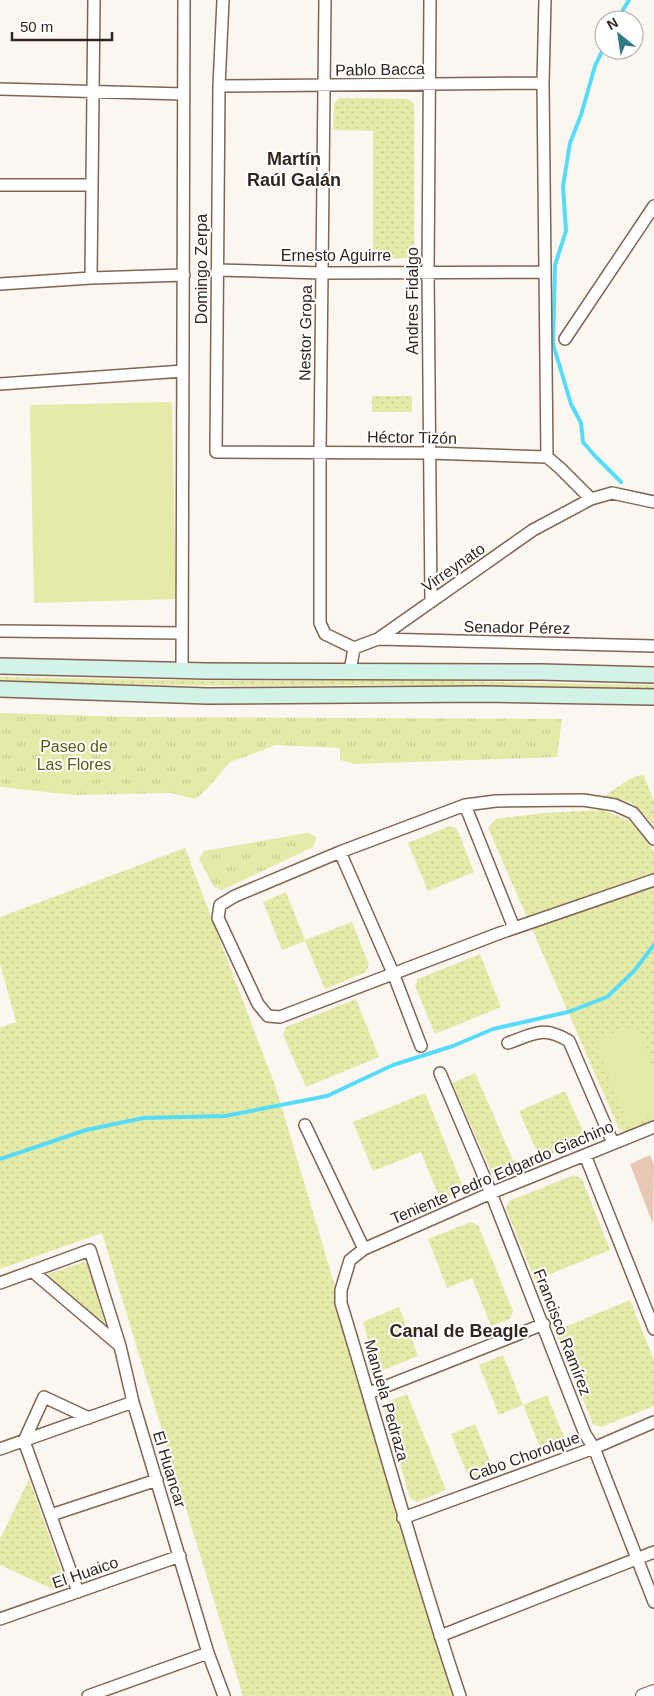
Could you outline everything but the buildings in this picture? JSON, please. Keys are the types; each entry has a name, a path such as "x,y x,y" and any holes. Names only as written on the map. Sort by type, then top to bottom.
{"main road":[{"path":"0,666 654,675"},
{"path":"0,689 207,696 484,694 654,697"}],"street":[{"path":"92,278 94,0"},
{"path":"182,670 184,0"},
{"name":"Domingo Zerpa","path":"216,452 219,86 223,0"},
{"name":"Nestor Gropa","path":"325,0 320,623 325,634 354,648"},
{"name":"Andres Fidalgo","path":"430,0 428,271 431,602"},
{"path":"545,0 542,83 547,457 590,500"},
{"name":"Pablo Bacca","path":"219,86 542,83"},
{"path":"0,89 184,94"},
{"path":"0,185 92,184"},
{"path":"565,339 654,206"},
{"name":"Ernesto Aguirre","path":"217,270 322,273 428,271 545,272"},
{"path":"0,284 184,275"},
{"path":"0,384 184,371"},
{"name":"Héctor Tizón","path":"216,452 430,453 547,457"},
{"name":"Virreynato","path":"354,648 378,640 533,530 590,500 612,493 654,501"},
{"path":"0,631 182,633"},
{"name":"Senador Pérez","path":"378,640 654,646"},
{"path":"350,670 354,648"},
{"path":"654,839 633,813 615,806 583,800 496,800 465,806 340,852 235,896 220,905 218,918 258,1004 268,1016 280,1017 514,928 654,880"},
{"path":"465,806 514,928"},
{"path":"340,852 393,973 421,1046"},
{"path":"508,1043 541,1031 556,1033 569,1041 613,1142"},
{"name":"Francisco Ramírez","path":"440,1073 491,1192 544,1324 585,1434 594,1448 654,1602"},
{"path":"305,1125 364,1249"},
{"name":"Teniente Pedro Edgardo Giachino","path":"364,1249 491,1192 654,1127"},
{"path":"584,1154 654,1329"},
{"name":"Manuela Pedraza","path":"364,1249 350,1260 341,1290 341,1302 369,1393 403,1518 460,1696"},
{"name":"El Huancar","path":"32,1271 90,1250 120,1346 133,1402 208,1653 224,1696"},
{"path":"0,1283 32,1271 120,1346"},
{"path":"369,1393 544,1324"},
{"path":"78,1592 24,1441 44,1397 89,1418"},
{"path":"0,1449 133,1402"},
{"name":"Cabo Chorolque","path":"403,1518 594,1448 654,1422"},
{"path":"51,1515 157,1480"},
{"path":"440,1636 654,1552"},
{"name":"El Huaico","path":"0,1619 180,1556"},
{"path":"88,1696 208,1653"},
{"path":"643,1696 654,1692"}],"green space":[{"path":"339,98 408,99 414,104 414,253 410,258 373,259 373,131 333,130 334,104"},
{"path":"372,396 412,396 412,412 372,412"},
{"path":"172,402 176,599 34,603 30,405"},
{"path":"0,677 236,681 392,680 654,685 654,690 393,685 237,686 0,682"},
{"name":"Paseo de Las Flores","path":"0,713 134,717 562,719 557,757 355,764 340,760 340,748 276,745 230,762 206,790 195,799 171,793 75,795 0,787"},
{"path":"643,774 654,801 654,825 631,802 603,797 628,780"},
{"path":"601,810 633,824 644,835 654,853 654,1123 629,1133 619,1129 488,828 496,819 543,813"},
{"path":"450,826 457,829 474,872 428,891 408,843"},
{"path":"307,833 315,836 316,839 313,847 222,890 214,887 199,859 204,851"},
{"path":"185,848 276,1088 457,1696 243,1696 102,1233 0,1269 0,1028 16,1022 0,964 0,917"},
{"path":"286,892 305,940 352,922 369,965 366,972 325,989 305,941 282,950 263,902"},
{"path":"480,954 501,1007 435,1034 415,986 418,979"},
{"path":"356,999 379,1057 306,1087 283,1035 286,1027"},
{"path":"636,1025 654,1071 654,1115 628,1125 595,1041"},
{"path":"475,1073 517,1169 499,1177 492,1173 452,1083"},
{"path":"565,1091 584,1133 581,1141 540,1159 519,1111"},
{"path":"425,1093 463,1187 460,1194 441,1202 421,1152 373,1171 353,1122"},
{"path":"574,1175 582,1179 610,1250 535,1280 506,1209 509,1201"},
{"path":"471,1222 478,1225 513,1311 510,1319 491,1326 472,1278 447,1288 428,1239"},
{"path":"84,1262 88,1264 105,1323 103,1325 47,1277 48,1274"},
{"path":"630,1300 654,1360 654,1406 601,1427 593,1424 555,1331"},
{"path":"399,1307 418,1356 383,1370 376,1367 363,1322"},
{"path":"503,1355 523,1405 499,1415 479,1365"},
{"path":"407,1394 446,1490 417,1502 410,1498 384,1409 387,1402"},
{"path":"547,1395 564,1437 561,1445 542,1452 523,1405"},
{"path":"475,1424 494,1471 470,1481 451,1434"},
{"path":"29,1479 65,1581 61,1588 55,1590 0,1565 0,1539"}],"waterway":[{"path":"623,10 629,0"},
{"path":"598,60 581,115 570,143 563,186 566,231 555,265 553,344 571,404 581,423 583,442 621,482"},
{"path":"0,1159 86,1130 143,1118 225,1116 327,1096 393,1065 453,1046 493,1029 568,1012 607,997 634,971 654,945"}],"district":[{"name":"Martín Raúl Galán","path":"294,169"},
{"name":"Canal de Beagle","path":"459,1331"}]}
